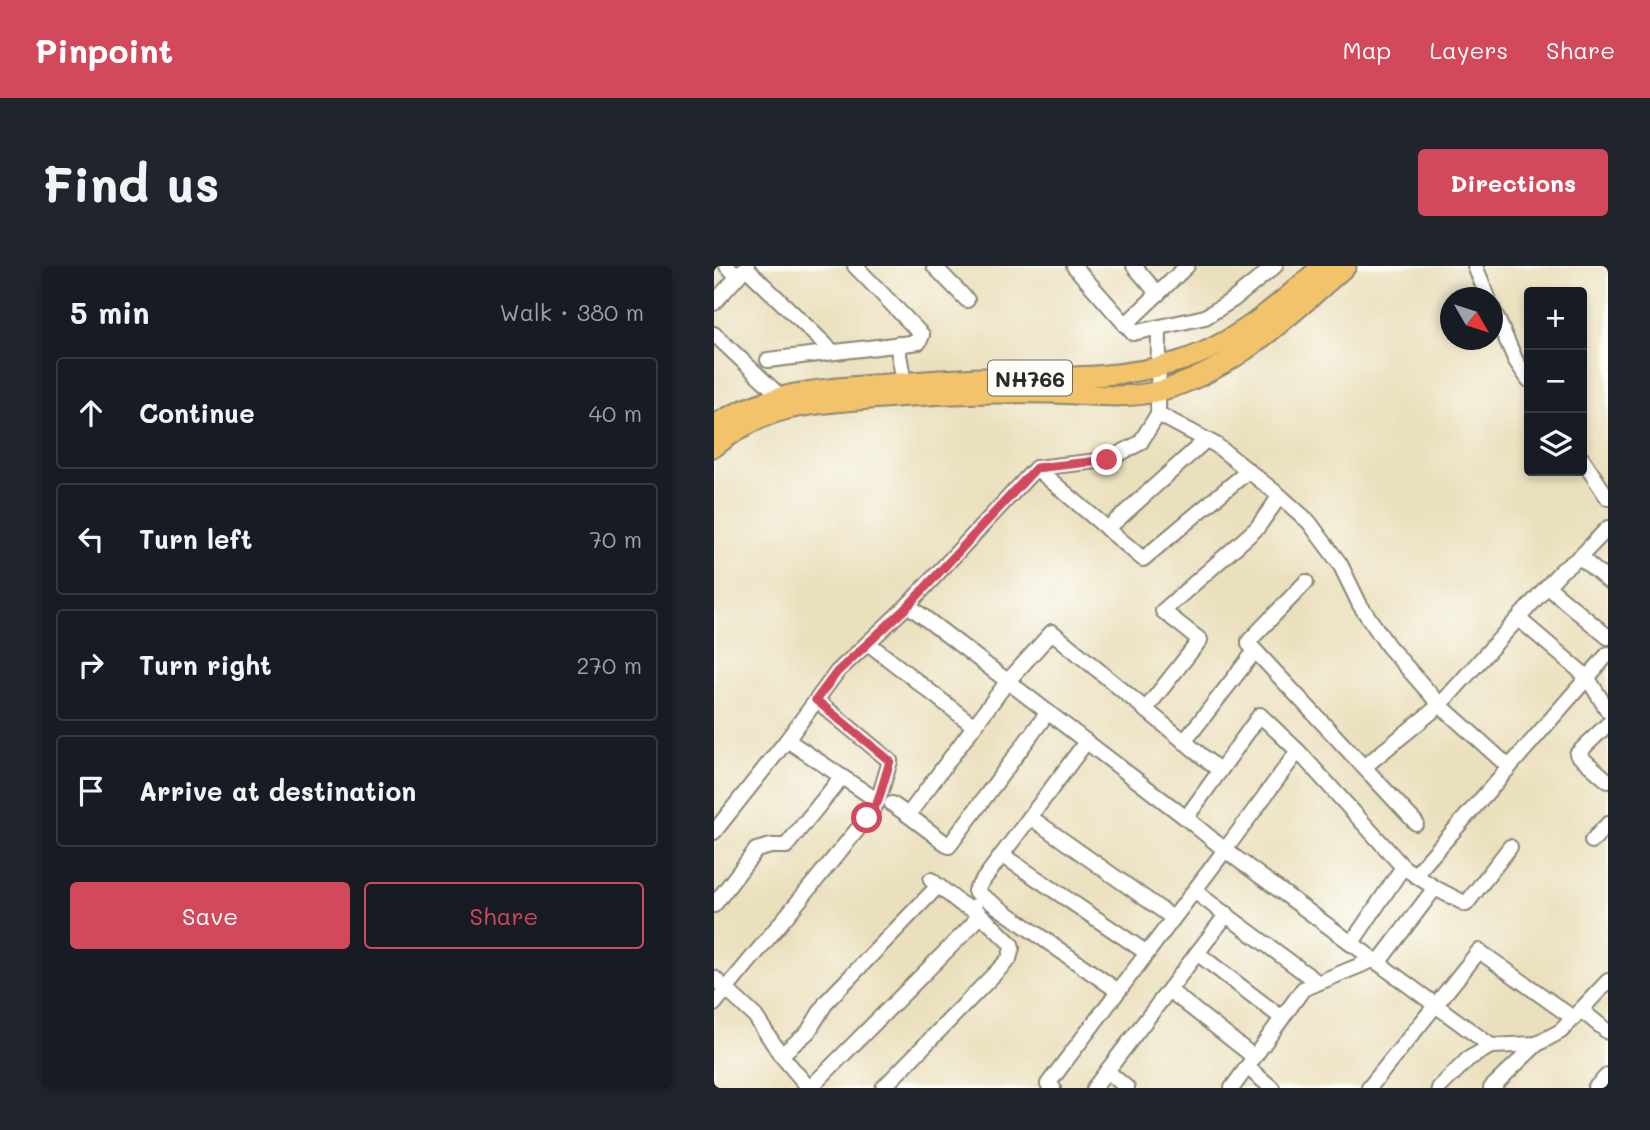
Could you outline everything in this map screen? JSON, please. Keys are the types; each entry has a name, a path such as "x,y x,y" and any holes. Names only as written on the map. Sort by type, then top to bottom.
{"highway":[{"name":"NH766","path":"714,425 733,414 780,396 822,390 957,379 1131,373 1159,367 1207,351 1258,320 1322,266"},
{"path":"714,447 731,433 753,421 784,410 832,402 926,395 1157,392 1185,382 1242,353 1280,325 1346,266"}],"street":[{"path":"768,360 919,342 922,335 855,266"},
{"path":"934,266 967,300"},
{"path":"1074,266 1133,332 1205,317 1234,299 1275,266"},
{"path":"1134,266 1158,294"},
{"path":"1125,325 1186,266"},
{"path":"1475,266 1484,287"},
{"path":"714,303 739,269 832,351"},
{"path":"714,832 837,672 908,606 1036,468 1107,460 1140,443 1158,414 1159,328"},
{"path":"1503,330 1524,373"},
{"path":"714,334 780,396"},
{"path":"897,344 904,382"},
{"path":"1158,414 1206,440 1248,471 1308,522 1340,564 1360,605 1388,646 1440,705 1508,767"},
{"path":"1107,529 1206,440"},
{"path":"1587,466 1608,498"},
{"path":"1036,468 1143,559 1248,471"},
{"path":"1146,710 1200,640 1163,611 1257,528 1279,496"},
{"path":"1364,767 1440,705 1561,571 1580,557 1608,528"},
{"path":"1580,557 1608,581"},
{"path":"1306,582 1249,644 1416,823"},
{"path":"1548,587 1608,637"},
{"path":"908,606 1225,850 1491,1046"},
{"path":"1519,619 1587,677 1608,711"},
{"path":"908,815 1007,682 1052,632 1220,771"},
{"path":"868,643 974,726"},
{"path":"1184,742 1255,651"},
{"path":"1351,944 1409,871 1508,767 1608,654"},
{"path":"714,1004 867,818 885,802 890,761 816,700"},
{"path":"787,740 841,778 908,815 949,846 1048,712"},
{"path":"1186,818 1260,715 1298,751 1409,871 1435,888 1466,904 1510,846"},
{"path":"1608,724 1577,754 1608,781"},
{"path":"714,978 755,1016 781,1055 810,1088 973,924 976,911 975,891 1086,742"},
{"path":"1053,1088 1048,1084 1298,751"},
{"path":"714,905 756,850 786,846 841,778"},
{"path":"1030,817 1173,918"},
{"path":"1592,841 1608,824"},
{"path":"1002,855 1147,953"},
{"path":"781,1055 808,1032 827,1001 935,883 961,904 976,911 1011,943 1012,948 1009,959 883,1088"},
{"path":"1232,1088 1303,989 1376,962 1435,888"},
{"path":"975,891 1118,991"},
{"path":"1194,891 1317,982"},
{"path":"1094,1088 1227,914"},
{"path":"1369,1088 1479,951 1608,1032"},
{"path":"1197,953 1282,1018"},
{"path":"1491,1088 1536,1044 1561,1031 1608,981"},
{"path":"1169,990 1251,1062 1272,1088"},
{"path":"1439,1088 1468,1059 1491,1046 1536,1044"},
{"path":"1107,1071 1126,1088"},
{"path":"1595,1088 1608,1075"}],"route":[{"path":"867,818 878,801 890,761 816,700 837,672 908,606 1036,468 1107,460"}]}
